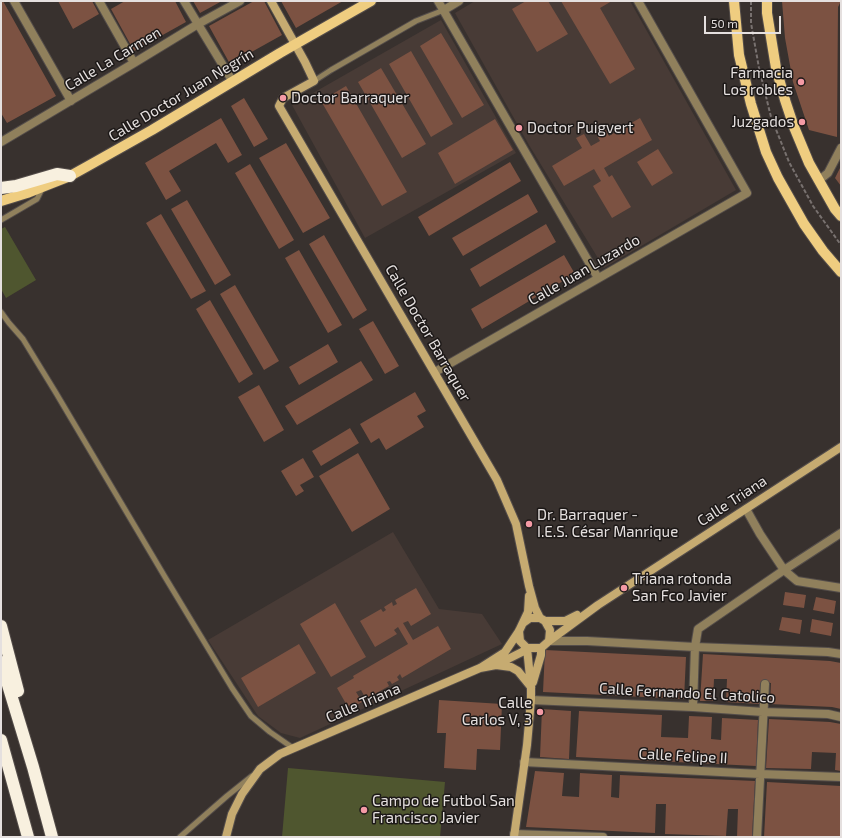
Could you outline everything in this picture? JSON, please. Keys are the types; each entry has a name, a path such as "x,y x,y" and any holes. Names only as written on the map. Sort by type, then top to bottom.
{"highway":[{"path":"1,188 16,186 57,174 70,176"},
{"path":"1,626 20,697 28,750"},
{"path":"1,662 28,750 52,837"},
{"path":"1,740 28,837"}],"main road":[{"name":"Calle Doctor Juan Negrín","path":"1,202 70,176 112,153 295,44 371,1"},
{"path":"734,1 739,55 751,104 766,152 778,178 804,224 823,251 841,272"},
{"path":"767,1 767,13 774,55 785,100 794,127 809,163 835,209 841,216"}],"street":[{"path":"14,1 71,101"},
{"path":"99,1 134,63"},
{"path":"184,1 233,82"},
{"name":"Calle La Carmen","path":"3,141 198,24 240,1"},
{"path":"272,1 314,81"},
{"path":"438,1 598,278"},
{"path":"444,10 459,1"},
{"name":"Calle Juan Luzardo","path":"435,372 747,193 638,1"},
{"name":"Calle Doctor Barraquer","path":"314,81 284,98 279,106 497,480 516,524 529,586 535,608 542,620"},
{"path":"1,132 3,141"},
{"path":"818,179 828,173 841,148"},
{"name":"Calle Triana","path":"549,641 598,605 841,447"},
{"path":"746,509 760,534 784,570 797,581 841,588"},
{"path":"693,707 695,647 698,630 784,570 841,533"},
{"name":"Calle Doctor Barraquer","path":"480,668 504,652 520,627 528,612 529,586"},
{"name":"Calle Triana","path":"542,620 565,621 598,605"},
{"path":"549,641 550,630 542,620 530,618 520,627 520,641 527,648 531,700 514,836 603,837"},
{"path":"531,687 541,648 549,641 587,641 828,652 841,654"},
{"path":"480,668 496,665 527,648 541,648"},
{"path":"496,665 518,671 531,687"},
{"name":"Calle Triana","path":"226,837 232,814 242,794 260,769 280,754 480,668"},
{"path":"757,837 765,684"},
{"name":"Calle Fernando El Catolico","path":"531,700 821,714 841,717"},
{"name":"Calle Felipe II","path":"524,762 841,777"}],"lane":[{"path":"314,81 416,21 444,10"},
{"path":"1,220 38,198 44,186"},
{"path":"1,312 23,339 232,688 251,716 270,732 293,748"},
{"path":"180,837 260,769"}],"shaded area":[{"path":"475,1 630,1 736,190 604,268 529,145 455,13"},
{"path":"441,20 516,153 365,238 292,105"},
{"path":"393,532 439,609 482,614 502,644 300,738 281,733 258,716 208,640"}],"green space":[{"path":"5,227 36,280 6,298 1,289 1,229"},
{"name":"Campo de Futbol San Francisco Javier","path":"288,768 445,782 440,837 282,837"}],"building":[{"path":"1,1 3,1 56,96 7,123 1,113"},
{"path":"58,1 92,1 99,14 73,29"},
{"path":"125,1 175,1 186,22 134,51 111,9"},
{"path":"193,1 222,1 200,13"},
{"path":"254,1 264,1 282,35 230,64 209,26"},
{"path":"281,1 343,1 296,28"},
{"path":"526,1 548,1 568,34 537,52 512,9"},
{"path":"561,1 612,1 600,8 635,69 610,84"},
{"path":"782,1 841,1 838,7 837,137 809,130 793,82 785,38"},
{"path":"441,33 484,105 462,118 420,46"},
{"path":"411,51 453,124 431,137 389,64"},
{"path":"381,68 426,144 402,158 358,82"},
{"path":"346,86 407,192 382,206 321,101"},
{"path":"244,98 268,139 254,147 231,106"},
{"path":"221,118 242,155 228,163 216,143 169,171 181,191 166,200 145,163"},
{"path":"640,118 652,140 604,168 609,177 612,175 631,207 612,218 593,186 601,181 594,169 564,186 552,166 582,148 576,138 584,134 591,146 600,141 594,130 603,125 609,136"},
{"path":"495,119 513,150 455,184 438,153"},
{"path":"286,143 330,218 303,233 259,158"},
{"path":"658,149 673,173 652,186 637,162"},
{"path":"510,162 521,181 429,236 418,217"},
{"path":"250,164 294,240 279,249 235,173"},
{"path":"841,166 841,186 835,178"},
{"path":"528,194 538,212 463,256 452,238"},
{"path":"187,200 231,275 215,285 171,209"},
{"path":"161,214 206,291 191,299 146,223"},
{"path":"546,224 556,242 480,287 470,269"},
{"path":"324,235 367,310 353,319 309,244"},
{"path":"299,250 342,325 328,333 285,258"},
{"path":"564,255 575,274 482,329 471,309"},
{"path":"235,285 279,361 264,370 220,294"},
{"path":"210,300 253,374 239,383 196,309"},
{"path":"373,321 399,366 385,374 359,329"},
{"path":"328,344 338,362 299,385 289,367"},
{"path":"361,361 373,380 297,425 285,406"},
{"path":"259,385 284,430 264,442 238,397"},
{"path":"415,392 426,411 417,416 424,427 386,450 379,438 371,443 360,424"},
{"path":"350,428 359,443 321,466 312,451"},
{"path":"358,453 390,509 352,532 319,476"},
{"path":"303,458 314,477 300,485 304,491 296,496 281,471"},
{"path":"416,588 431,614 411,626 408,621 403,623 413,640 438,626 451,649 402,678 400,674 397,677 399,680 392,684 390,681 387,682 389,686 366,699 361,690 356,692 362,702 349,709 337,688 354,678 353,676 408,644 398,627 394,630 397,634 375,647 360,621 381,609 383,612 386,610 384,607 392,602 393,606 397,604 395,600"},
{"path":"785,592 806,595 804,608 783,605"},
{"path":"816,597 836,601 834,614 813,610"},
{"path":"335,603 366,657 331,677 300,624"},
{"path":"782,617 802,620 800,634 779,630"},
{"path":"812,619 833,623 831,636 810,632"},
{"path":"299,644 316,673 258,707 241,678"},
{"path":"545,650 686,657 684,699 543,692"},
{"path":"703,654 830,661 841,663 841,709 832,707 770,704 771,683 761,682 760,704 726,702 727,679 714,679 713,701 700,701"},
{"path":"439,700 502,704 500,750 477,749 476,770 444,768 446,733 437,733"},
{"path":"542,709 571,711 569,759 540,757"},
{"path":"579,711 662,715 661,737 688,738 689,716 712,717 711,739 721,740 722,718 758,720 756,766 576,757"},
{"path":"769,719 830,722 841,724 841,771 835,770 836,753 812,752 811,769 766,768"},
{"path":"535,771 564,773 562,796 579,797 580,773 612,775 611,797 619,798 620,775 755,781 752,837 737,837 738,809 728,809 726,836 665,834 666,804 656,804 655,833 526,827"},
{"path":"767,782 841,786 841,837 764,837"}],"place":[{"name":"Farmacia Los robles","path":"801,82"},
{"name":"Doctor Barraquer","path":"283,98"},
{"name":"Juzgados","path":"802,122"},
{"name":"Doctor Puigvert","path":"519,128"},
{"name":"Dr. Barraquer - I.E.S. César Manrique","path":"529,524"},
{"name":"Triana rotonda San Fco Javier","path":"624,588"},
{"name":"Calle Carlos V, 3","path":"540,712"},
{"name":"Campo de Futbol San Francisco Javier","path":"364,810"}]}
